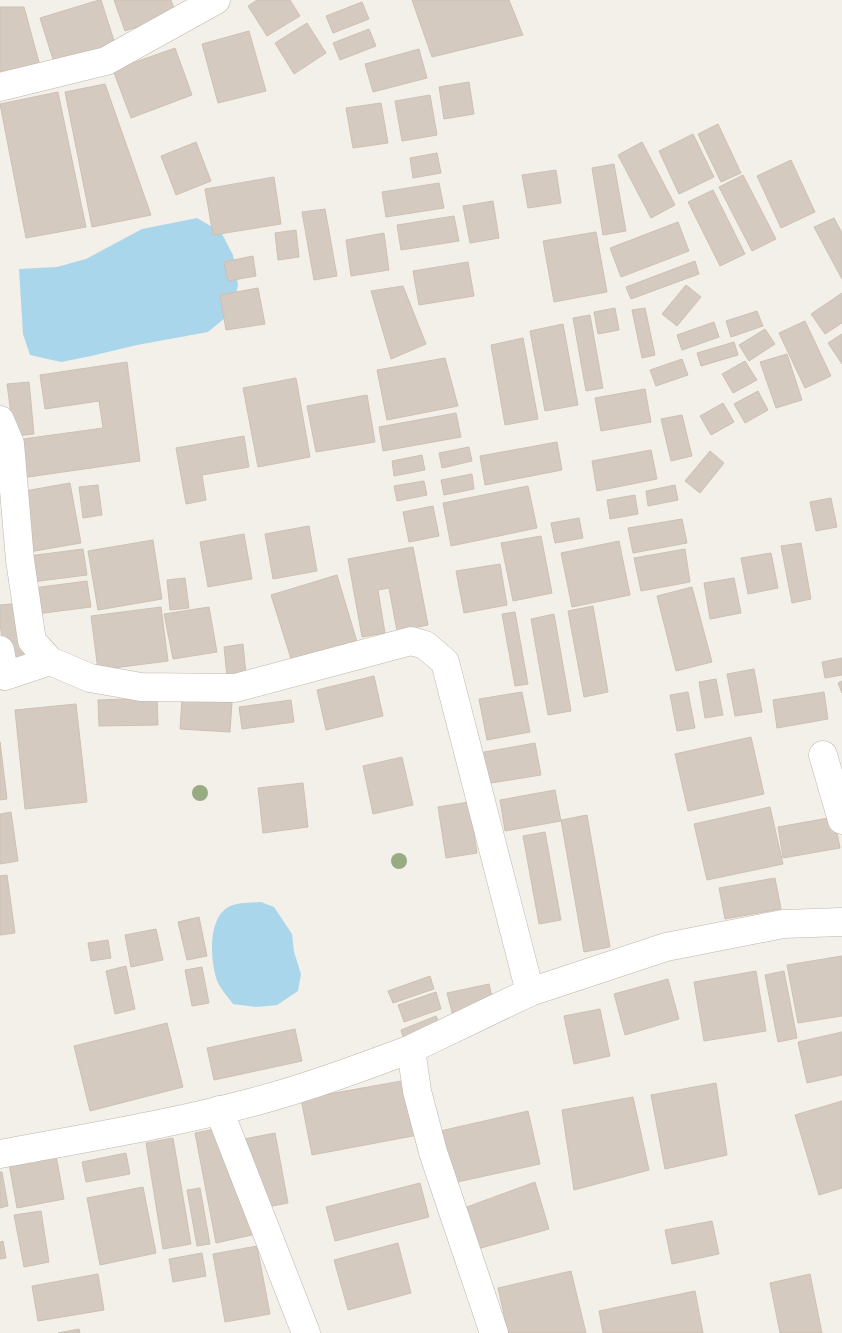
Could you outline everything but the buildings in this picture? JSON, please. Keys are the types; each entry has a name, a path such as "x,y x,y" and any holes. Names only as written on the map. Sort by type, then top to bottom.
{"street":[{"path":"0,87 106,61 216,0"},
{"path":"0,420 10,444 6,464 32,640 50,661 90,678 141,687 235,688 412,641 425,645 445,662 530,992"},
{"path":"0,650 5,676 50,661"},
{"path":"823,755 842,820"},
{"path":"0,1154 172,1121 257,1101 314,1084 411,1049 530,992 666,947 784,924 842,922"},
{"path":"411,1049 417,1091 433,1152 494,1333"},
{"path":"219,1110 306,1333"}],"water":[{"path":"197,218 221,232 233,255 238,285 231,313 208,332 61,362 30,355 23,334 19,269 57,267 86,259 142,229"},
{"path":"261,902 274,907 292,934 294,952 301,974 298,991 277,1005 257,1007 233,1004 219,985 216,977 212,956 213,933 221,914 230,906"}]}
